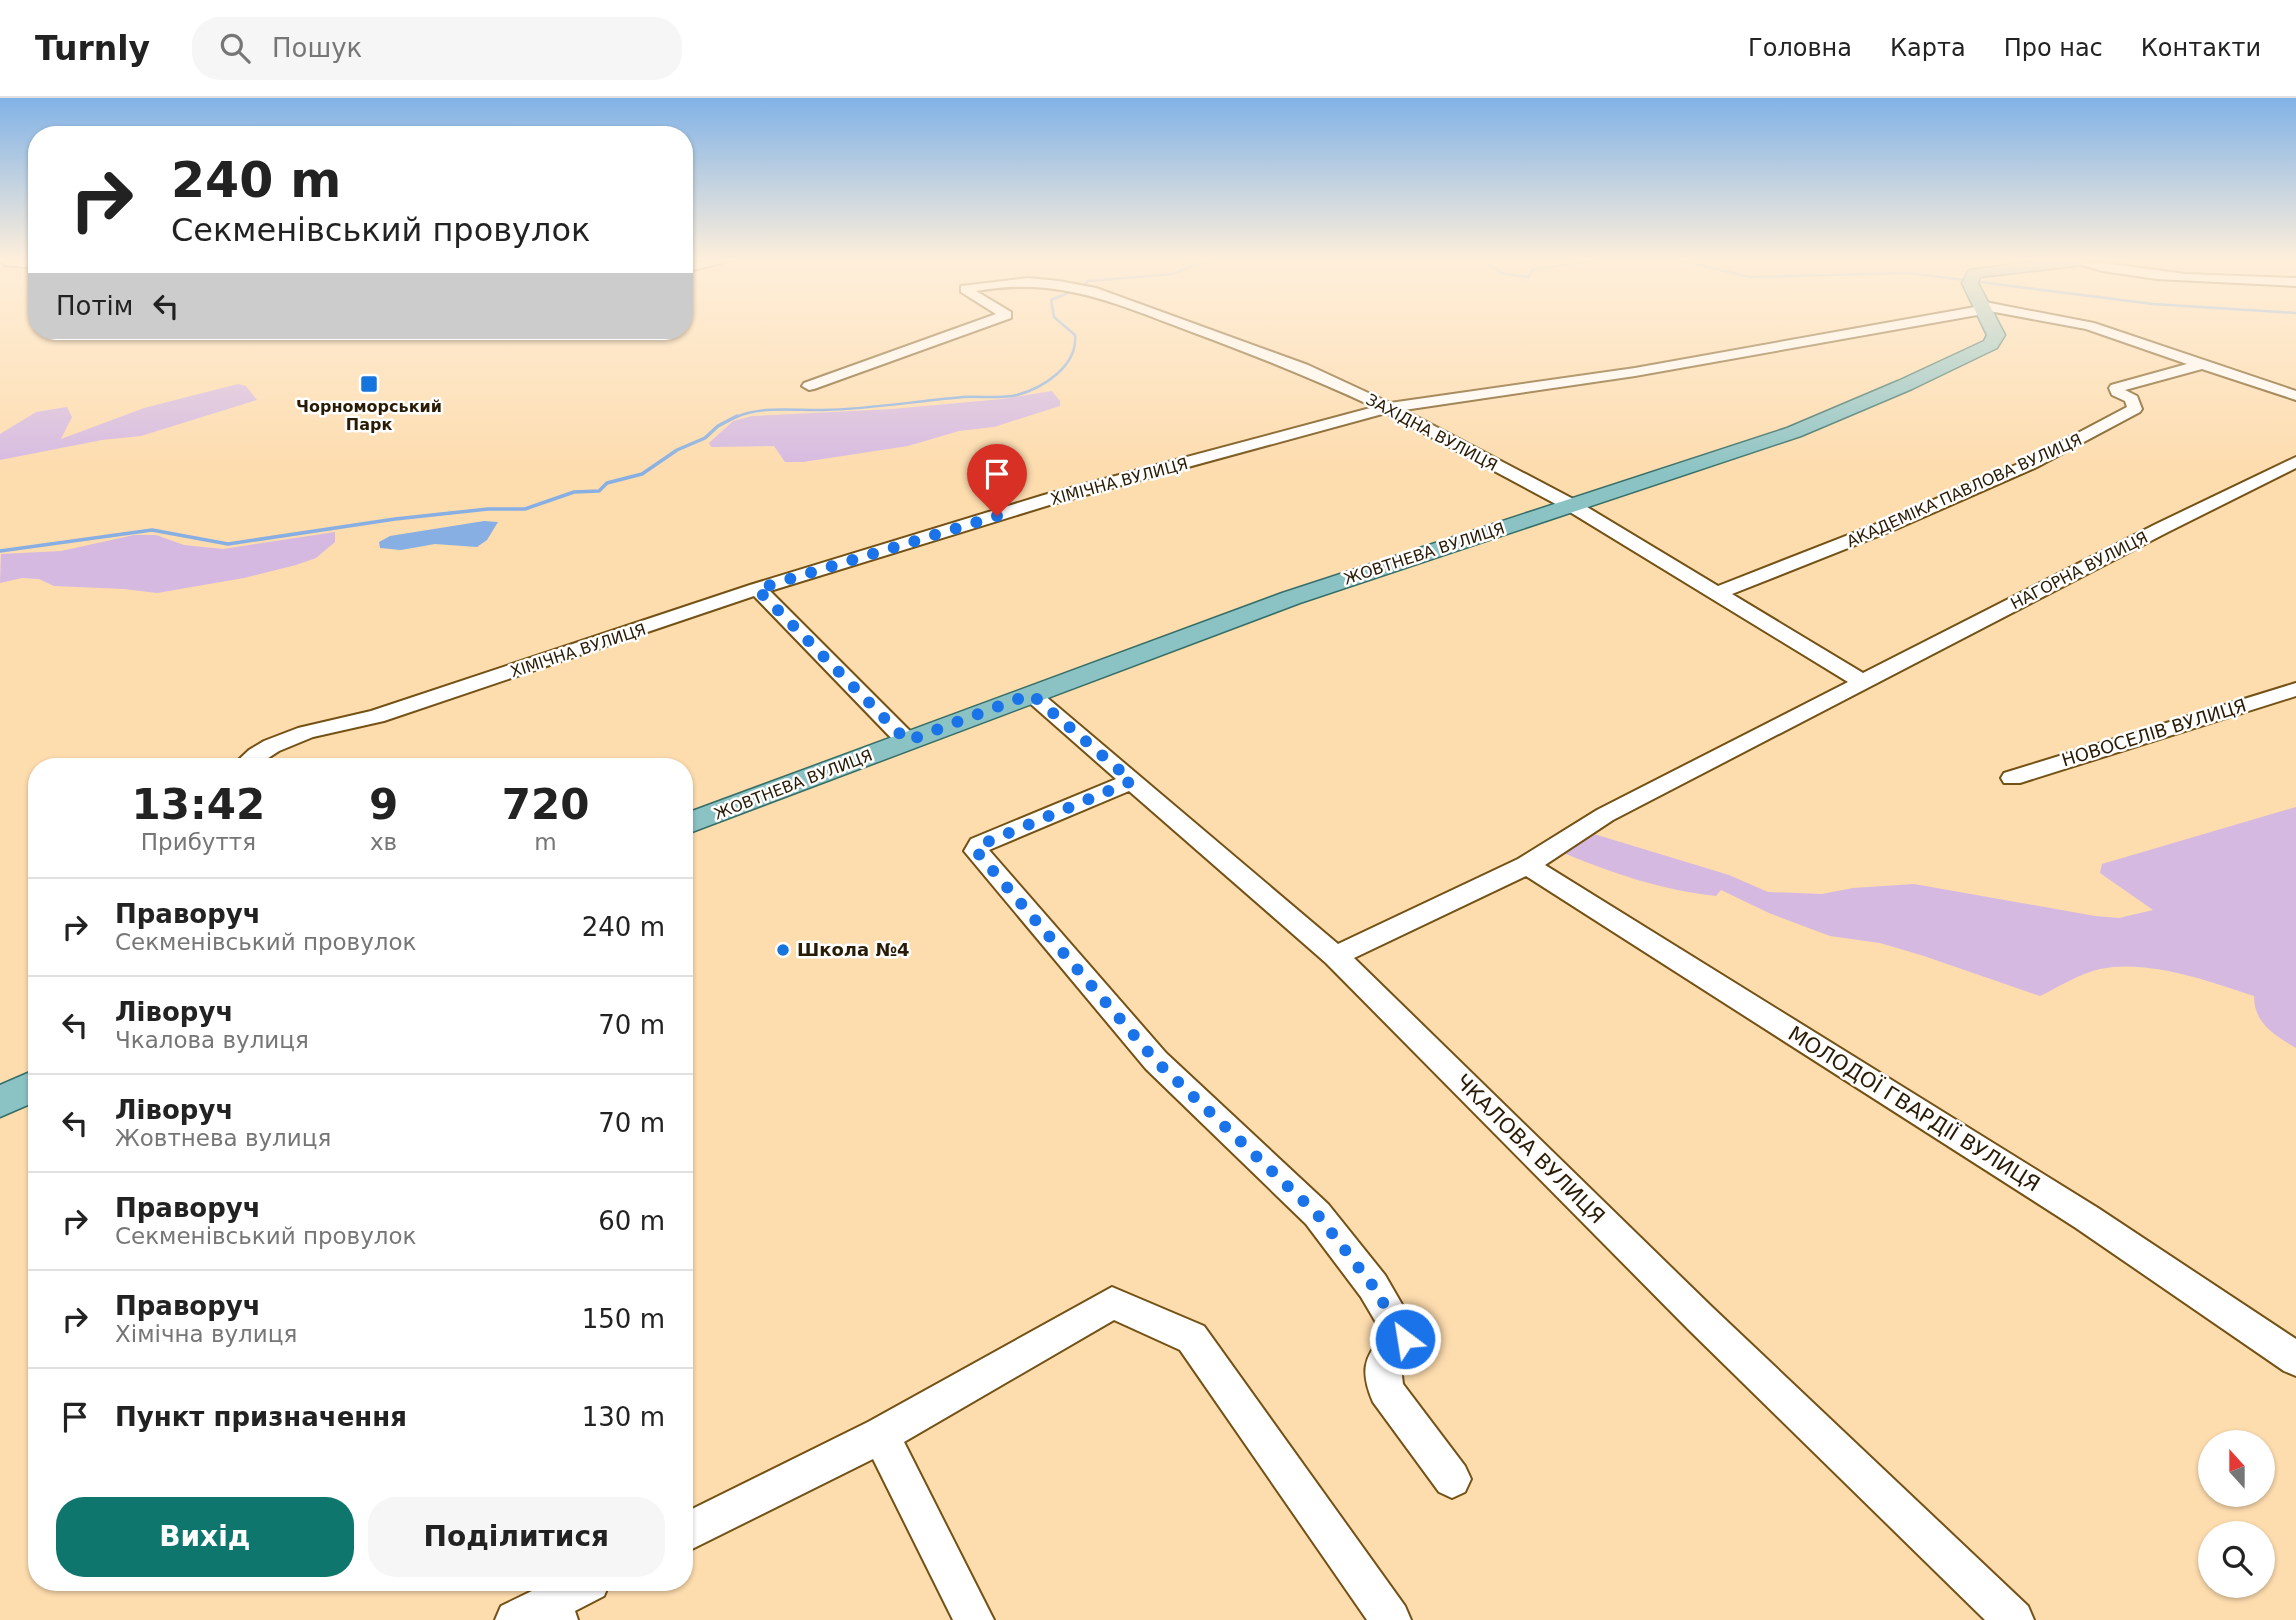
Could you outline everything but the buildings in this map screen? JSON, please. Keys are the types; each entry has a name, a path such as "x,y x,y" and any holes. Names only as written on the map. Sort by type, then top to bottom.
{"main road":[{"name":"ЖОВТНЕВА ВУЛИЦЯ","path":"693,822 1304,594 1794,432 1905,385 1992,344 1996,335 1994,332"},
{"path":"0,1102 28,1088"}],"street":[{"name":"ЗАХІДНА ВУЛИЦЯ","path":"809,386 959,332"},
{"name":"ЗАХІДНА ВУЛИЦЯ","path":"1205,332 1303,369 1388,408 1572,505 1863,681"},
{"name":"ХІМІЧНА ВУЛИЦЯ","path":"253,758 267,747 334,725 376,716 757,589 1051,499 1388,408 1635,372 1848,332"},
{"path":"2107,332 2296,396"},
{"name":"АКАДЕМІКА ПАВЛОВА ВУЛИЦЯ","path":"1716,594 1890,525 2031,464 2135,410 2132,399 2117,392 2116,388 2203,364"},
{"name":"НАГОРНА ВУЛИЦЯ","path":"1335,956 1527,865 1605,815 2296,462"},
{"path":"757,589 907,741"},
{"name":"НОВОСЕЛІВ ВУЛИЦЯ","path":"2012,778 2296,689"},
{"name":"ЧКАЛОВА ВУЛИЦЯ","path":"1031,694 1335,956 1700,1318 2014,1620"},
{"path":"1132,781 980,845 976,851 1156,1061 1317,1214 1373,1286 1405,1339 1383,1361 1386,1390 1452,1479"},
{"name":"МОЛОДОЇ ГВАРДІЇ ВУЛИЦЯ","path":"1527,865 2087,1219 2296,1359"},
{"path":"693,1529 881,1435 1112,1303 1192,1338 1391,1620"},
{"path":"881,1435 974,1620"},
{"path":"515,1620 573,1591"}],"shaded area":[{"path":"238,384 246,386 257,400 141,436 102,440 0,460 0,434 36,412 67,407 72,417 61,439 144,408"},
{"path":"1052,391 1060,401 1060,406 994,427 959,431 908,446 803,462 785,462 774,446 711,447 709,443 733,421 752,416 892,409 1002,399"},
{"path":"335,532 335,542 316,558 296,565 244,578 157,593 54,586 39,579 22,578 0,583 1,554 61,551 134,535 156,535 184,545 223,549"},
{"path":"2296,807 2296,1048 2273,1033 2261,1021 2254,996 2198,978 2138,967 2100,969 2040,996 1880,943 1830,936 1769,913 1721,890 1716,896 1657,885 1564,853 1594,834 1729,875 1768,892 1822,894 1853,888 1914,884 2119,918 2153,910 2100,873 2102,864"}],"water":[{"path":"484,521 498,522 487,540 477,547 435,544 401,550 380,548 379,542 390,536"}],"waterway":[{"path":"734,418 767,410 859,408 963,397 1017,395 1048,381 1065,366 1074,346 1075,335 1072,332"},
{"path":"0,551 152,530 228,544 395,519 488,509 525,509 574,492 599,491 607,483 642,474 677,450 705,438 718,426 737,416"}],"place":[{"name":"Чорноморський Парк","path":"369,384"},
{"name":"Школа №4","path":"783,950"}],"route":[{"path":"997,516 757,589 907,741 1031,694 1132,781 980,845 976,851 1156,1061 1317,1214 1373,1286 1405,1339"}]}
